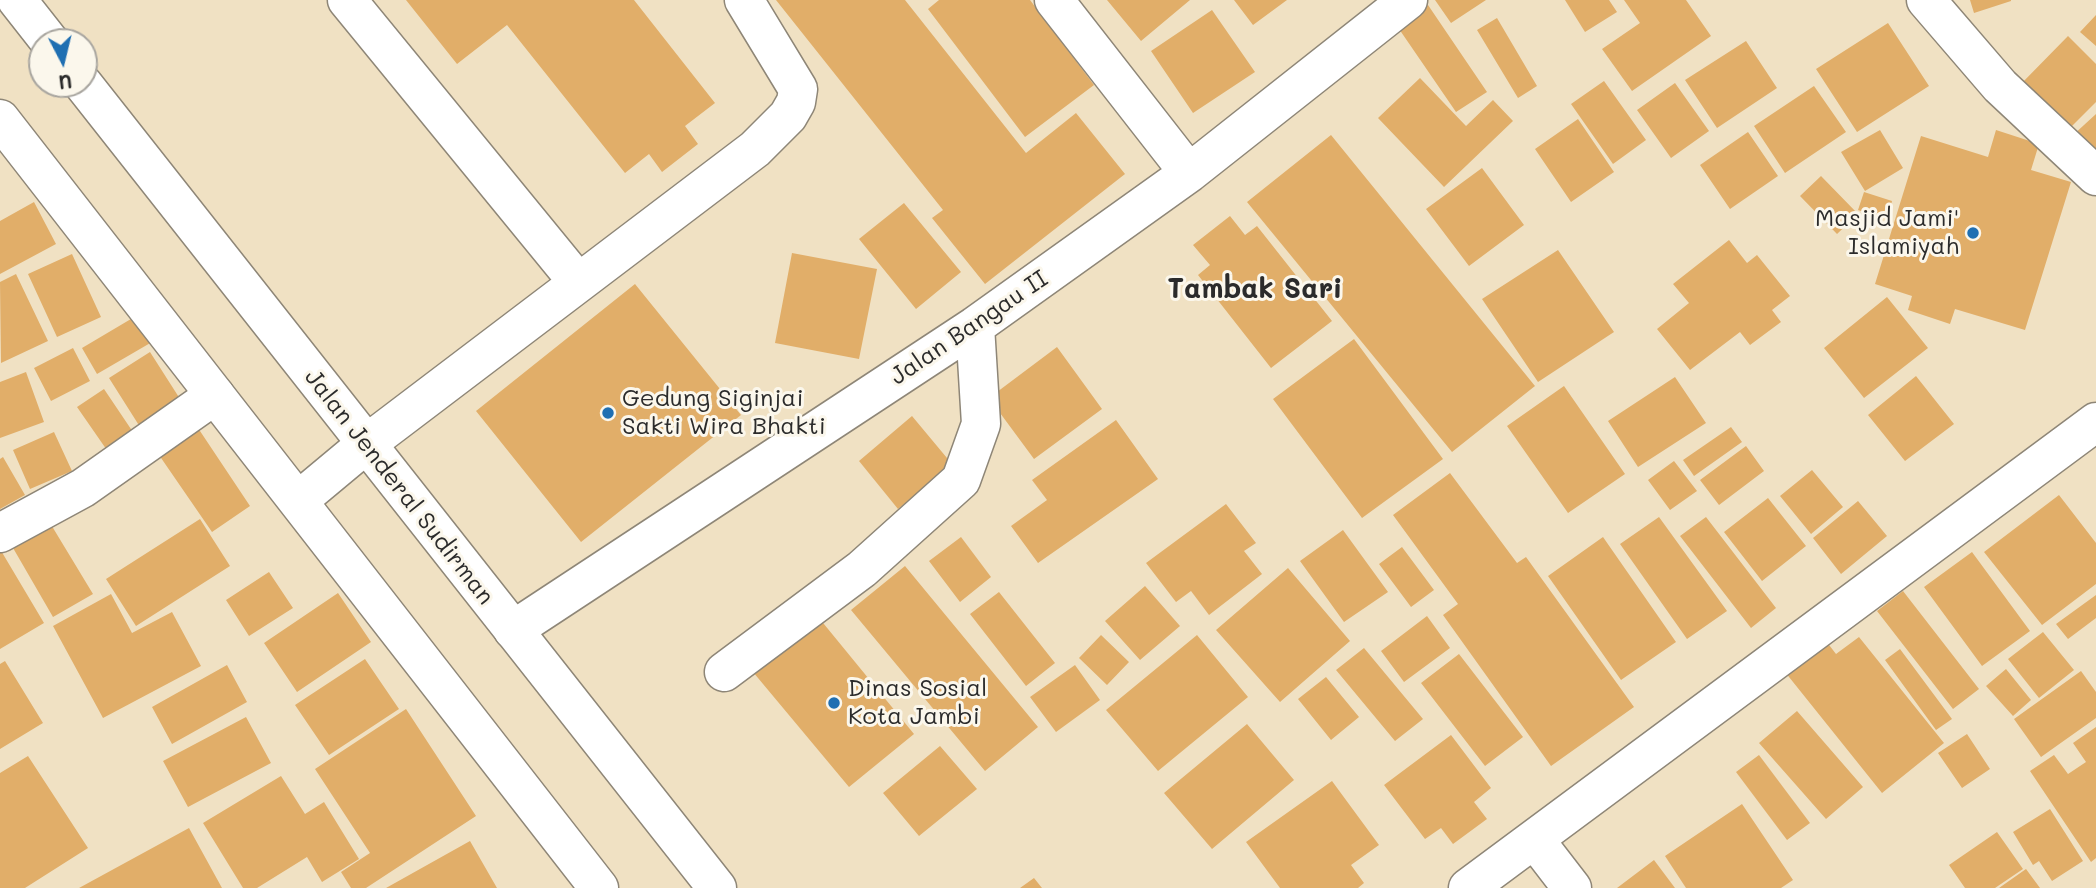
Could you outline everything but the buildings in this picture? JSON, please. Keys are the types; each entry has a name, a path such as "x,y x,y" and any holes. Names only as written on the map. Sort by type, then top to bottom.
{"main road":[{"path":"17,0 39,28"},
{"path":"347,0 577,281"},
{"path":"299,500 365,445 577,281 755,149 788,117 796,102 797,89 744,0"},
{"path":"1054,0 1189,173"},
{"path":"1926,0 2000,86 2096,176"},
{"name":"Jalan Bangau II","path":"513,630 975,326 1189,173 1404,1"},
{"name":"Jalan Jenderal Sudirman","path":"94,98 717,888"},
{"path":"0,118 599,888"},
{"path":"724,673 862,569 961,480 981,424 975,326"},
{"path":"0,533 83,488 215,396"},
{"path":"1468,888 2096,422"},
{"path":"1535,840 1572,888"}],"place":[{"name":"Masjid Jami' Islamiyah","path":"1973,233"},
{"name":"Gedung Siginjai Sakti Wira Bhakti","path":"608,413"},
{"name":"Dinas Sosial Kota Jambi","path":"834,703"}],"district":[{"name":"Tambak Sari","path":"1255,289"}]}
